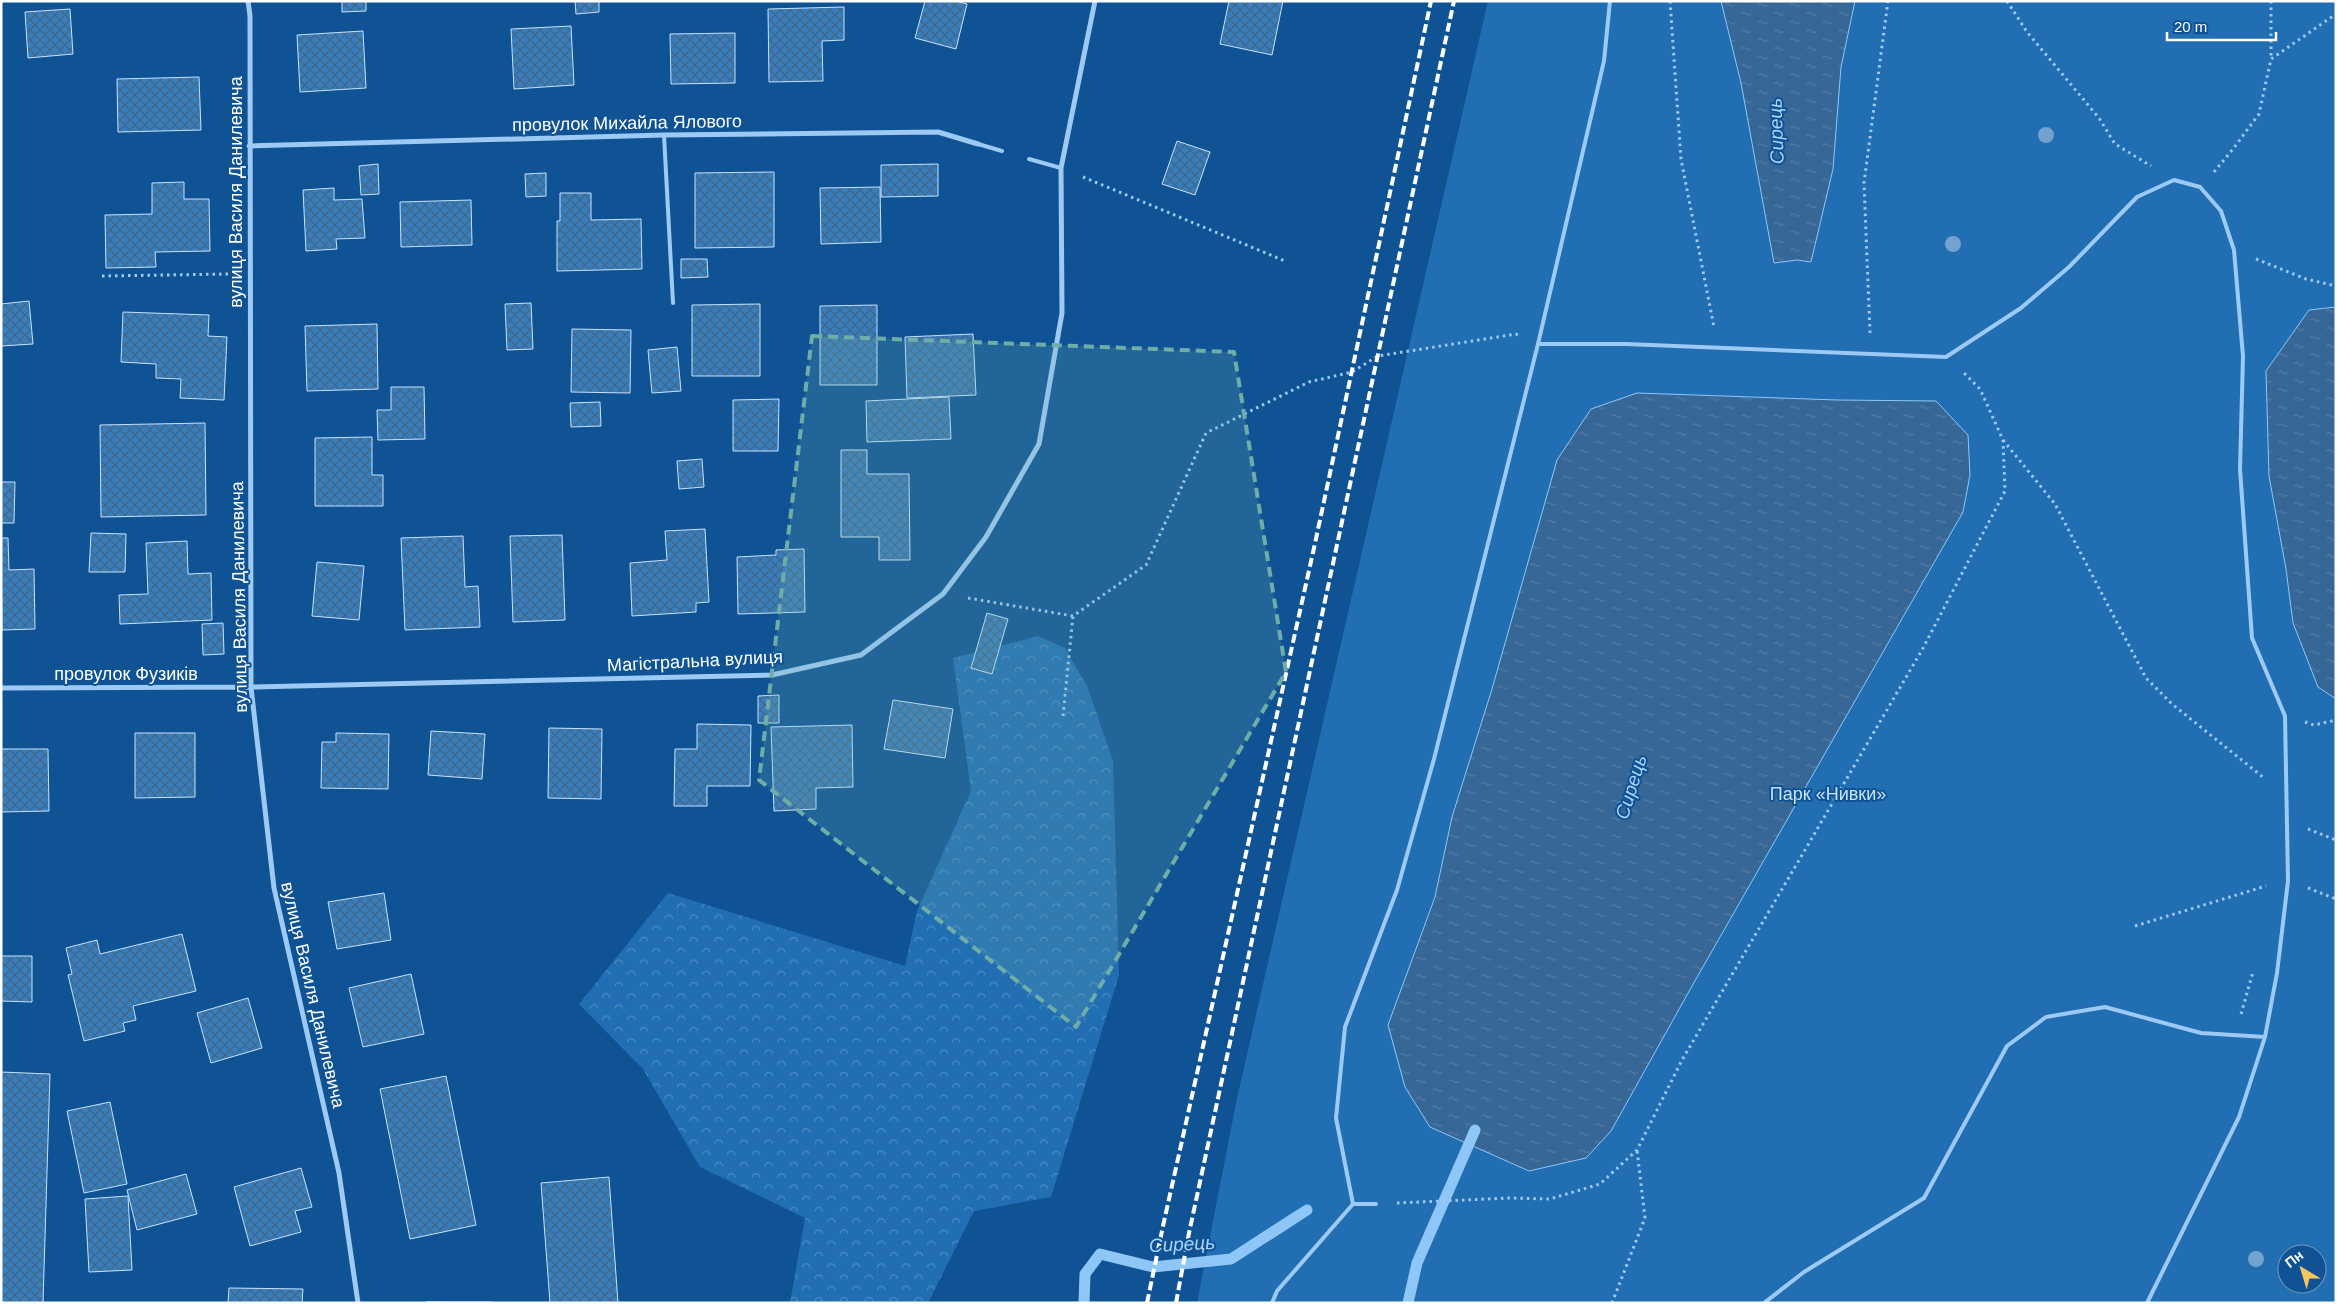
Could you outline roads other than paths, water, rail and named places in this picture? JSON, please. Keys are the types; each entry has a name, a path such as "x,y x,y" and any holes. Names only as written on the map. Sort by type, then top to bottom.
{"street":[{"name":"вулиця Василя Данилевича","path":"248,1 250,16 251,687 274,888 339,1173 358,1303"},
{"name":"Магістральна вулиця","path":"251,687 772,675 861,654 943,594 986,536 1039,444 1062,313 1061,168 1095,1"},
{"name":"провулок Михайла Ялового","path":"249,146 664,135 938,132 978,144"},
{"name":"провулок Фузиків","path":"1,688 251,687"}],"lane":[{"path":"1352,1204 1336,1118 1345,1027 1397,890 1436,749 1538,344 1604,62 1610,1"},
{"path":"664,135 673,303"},
{"name":"провулок Михайла Ялового","path":"978,144 1002,151"},
{"path":"1029,159 1061,168"},
{"path":"1538,344 1626,344 1946,356 2021,308 2068,266 2137,198 2174,180 2200,187 2221,210 2234,250 2243,356 2240,469 2252,638 2286,716 2288,881 2277,973 2265,1037 2239,1117 2147,1303"},
{"path":"1764,1303 1804,1272 1924,1198 2007,1046 2046,1017 2105,1007 2201,1033 2265,1037"},
{"path":"1272,1303 1277,1291 1352,1204 1376,1204"}],"water":[{"path":"1721,1 1855,1 1841,67 1833,169 1811,262 1797,260 1774,263 1741,83"},
{"path":"2336,307 2336,699 2318,687 2293,623 2286,569 2269,476 2266,371 2309,310"},
{"path":"1637,393 1837,400 1936,401 1968,435 1970,475 1963,512 1611,1131 1586,1158 1529,1171 1430,1127 1405,1087 1388,1025 1435,897 1452,817 1492,689 1557,460 1591,409"}],"waterway":[{"path":"1408,1303 1417,1263 1475,1130"},
{"name":"Сирець","path":"1084,1303 1085,1274 1100,1254 1153,1267 1231,1259 1307,1210"}],"railway":[{"path":"1147,1303 1314,548 1431,1"},
{"path":"1176,1303 1189,1233 1454,1"}],"park label":[{"name":"Парк «Нивки»","path":"1828,794"}]}
